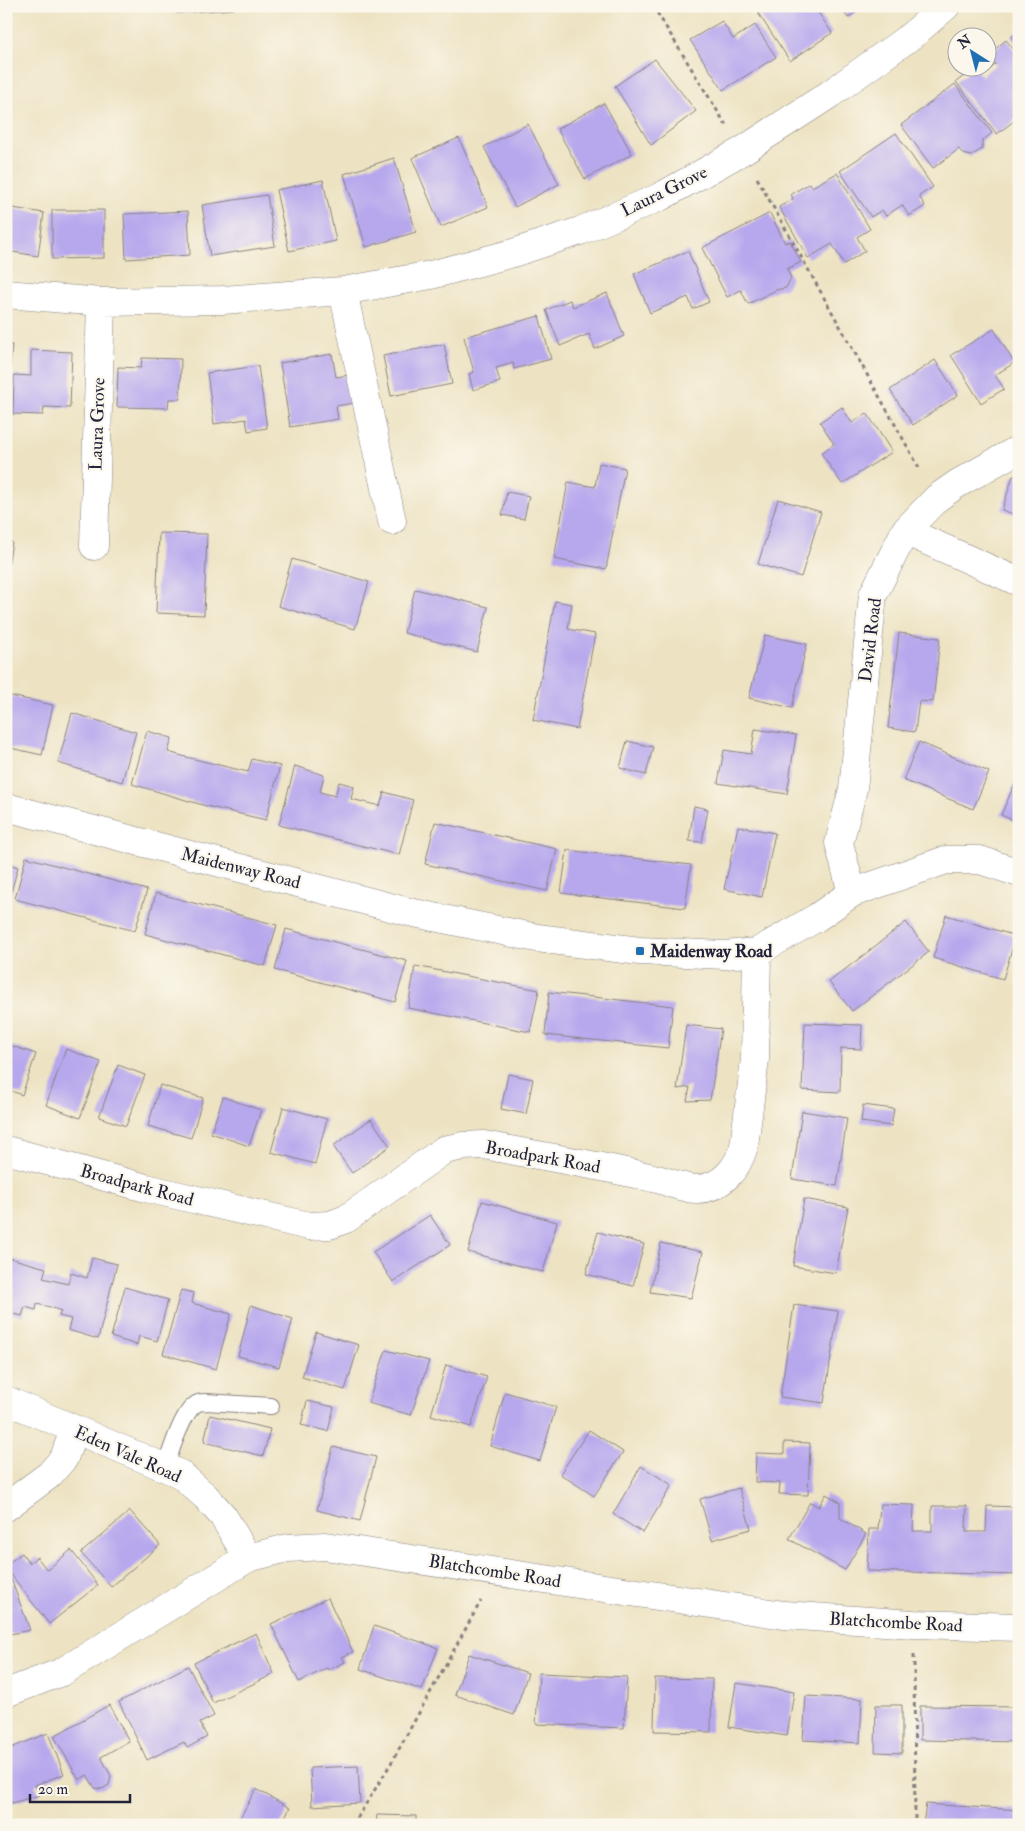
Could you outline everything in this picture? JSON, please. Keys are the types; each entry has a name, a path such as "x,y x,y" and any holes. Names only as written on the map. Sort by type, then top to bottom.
{"street":[{"name":"Laura Grove","path":"6,294 101,302 223,300 343,291 431,275 513,253 580,231 660,197 742,151 830,94 911,36 946,6"},
{"path":"343,291 392,521"},
{"name":"Laura Grove","path":"94,546 101,302"},
{"name":"David Road","path":"852,893 839,843 853,789 873,595 905,531 937,498 957,484 1019,449"},
{"path":"905,531 1019,582"},
{"name":"Maidenway Road","path":"6,807 409,912 537,938 640,951 725,955 757,952 816,918 852,893 946,860 980,860 1019,873"},
{"name":"Broadpark Road","path":"6,1150 155,1190 309,1226 330,1225 346,1219 444,1150 463,1146 484,1145 654,1178 696,1189 715,1184 730,1174 741,1160 744,1146 755,1059 757,952"},
{"name":"Eden Vale Road","path":"6,1400 180,1474 206,1497 223,1516 248,1558"},
{"path":"6,1507 49,1475 64,1458 74,1430"},
{"name":"Blatchcombe Road","path":"6,1693 62,1672 248,1558 288,1548 326,1546 784,1615 914,1624 1019,1627"}],"lane":[{"path":"165,1468 185,1418 198,1403 271,1406"}],"path":[{"path":"653,6 742,151 937,498"},
{"path":"353,1825 390,1765 497,1572"},
{"path":"914,1624 915,1825"}],"building":[{"path":"177,6 234,6 234,9 177,13"},
{"path":"766,6 814,6 832,33 790,61 758,13"},
{"path":"839,6 864,6 848,18"},
{"path":"722,21 733,39 755,25 776,57 723,90 690,40"},
{"path":"1019,30 1019,46 1011,37"},
{"path":"1006,40 1019,56 1019,117 997,134 956,82 961,78 998,78 998,47"},
{"path":"655,59 696,111 651,145 615,86"},
{"path":"955,84 992,133 982,141 982,149 971,156 963,154 959,149 933,168 901,125"},
{"path":"604,103 632,154 585,179 557,129"},
{"path":"528,124 559,184 515,207 484,147"},
{"path":"896,133 933,187 919,196 925,206 909,216 902,205 886,216 882,210 871,217 840,171"},
{"path":"459,138 488,207 441,227 412,158"},
{"path":"394,158 416,232 366,247 344,174"},
{"path":"837,173 870,229 857,237 865,251 844,264 832,244 808,258 779,207 793,199 791,194 810,183 812,187"},
{"path":"323,180 336,241 289,251 276,190"},
{"path":"267,195 275,246 210,256 202,205"},
{"path":"6,207 44,213 38,256 6,251"},
{"path":"52,210 104,210 104,258 52,259"},
{"path":"188,211 190,255 126,259 124,214"},
{"path":"770,213 785,243 790,241 801,262 787,269 791,278 786,288 776,290 748,304 741,290 727,297 702,248"},
{"path":"688,251 709,302 693,309 688,297 650,313 634,274"},
{"path":"607,293 624,336 595,349 589,334 560,346 546,310 570,300 573,307"},
{"path":"539,316 551,359 514,369 513,363 496,368 500,382 473,390 469,374 474,372 464,337"},
{"path":"994,329 1014,363 995,375 1004,389 981,403 951,355"},
{"path":"6,344 12,345 8,390 6,390"},
{"path":"444,344 452,384 391,396 383,356"},
{"path":"31,350 72,352 70,408 44,407 43,415 13,414 14,375 31,376"},
{"path":"332,354 336,377 349,375 354,403 336,406 338,419 290,427 280,363"},
{"path":"142,358 181,359 180,399 169,399 168,408 117,407 118,367 141,368"},
{"path":"935,360 958,395 913,425 890,390"},
{"path":"258,366 267,428 248,431 246,419 214,424 207,373"},
{"path":"842,407 852,423 867,413 892,452 842,484 821,453 834,444 820,422"},
{"path":"599,463 625,468 606,569 554,559 568,482 595,487"},
{"path":"1013,476 1019,477 1019,516 1002,510"},
{"path":"507,492 529,496 524,519 502,515"},
{"path":"778,499 821,512 801,577 758,564"},
{"path":"159,533 207,534 204,615 156,613"},
{"path":"6,541 12,542 7,572 6,572"},
{"path":"292,559 369,582 355,629 278,606"},
{"path":"415,589 488,607 477,652 404,633"},
{"path":"555,601 572,604 568,629 595,634 577,729 533,720"},
{"path":"899,633 940,638 933,702 919,701 915,732 888,728"},
{"path":"765,635 807,644 792,708 749,698"},
{"path":"6,695 53,705 42,755 6,747"},
{"path":"72,713 136,732 122,782 58,763"},
{"path":"755,729 796,735 787,794 718,783 724,750 751,754"},
{"path":"147,731 172,738 168,752 186,757 248,772 252,759 280,766 266,820 206,806 132,784"},
{"path":"627,741 653,747 646,775 620,768"},
{"path":"919,742 989,772 973,809 903,780"},
{"path":"295,766 324,775 320,792 335,796 339,782 354,786 351,799 380,806 384,792 413,800 399,855 279,825"},
{"path":"1019,774 1019,823 1001,815"},
{"path":"694,806 708,809 702,842 689,841"},
{"path":"435,822 557,849 547,891 425,864"},
{"path":"738,826 775,833 762,897 724,889"},
{"path":"567,850 691,865 685,908 561,893"},
{"path":"26,857 147,890 135,931 15,899"},
{"path":"6,863 18,867 7,907 6,907"},
{"path":"156,893 277,925 265,966 145,934"},
{"path":"946,915 1016,936 1003,979 933,958"},
{"path":"906,922 929,952 852,1011 829,982"},
{"path":"286,929 407,961 395,1002 275,970"},
{"path":"415,966 539,990 530,1032 408,1008"},
{"path":"549,992 673,1006 668,1048 545,1035"},
{"path":"805,1023 862,1025 861,1049 841,1048 840,1092 802,1090"},
{"path":"686,1025 721,1029 710,1100 687,1101 690,1087 677,1089"},
{"path":"6,1044 36,1054 22,1095 6,1089"},
{"path":"66,1049 101,1062 80,1118 46,1105"},
{"path":"118,1065 145,1075 126,1126 99,1117"},
{"path":"508,1074 533,1079 526,1114 501,1109"},
{"path":"160,1085 203,1098 191,1138 148,1126"},
{"path":"223,1097 261,1110 249,1146 211,1133"},
{"path":"863,1105 894,1109 891,1126 861,1122"},
{"path":"283,1107 327,1119 315,1164 271,1152"},
{"path":"802,1111 847,1118 837,1186 792,1179"},
{"path":"371,1119 390,1146 352,1173 333,1146"},
{"path":"804,1199 848,1207 836,1273 793,1266"},
{"path":"482,1201 557,1222 543,1272 468,1252"},
{"path":"430,1215 450,1245 393,1282 373,1252"},
{"path":"598,1232 644,1244 633,1286 586,1274"},
{"path":"661,1243 703,1252 691,1298 650,1292"},
{"path":"6,1257 46,1268 43,1278 68,1284 71,1273 87,1278 92,1258 117,1264 98,1339 68,1330 71,1319 59,1316 61,1311 50,1307 37,1304 36,1310 25,1307 22,1316 6,1312"},
{"path":"125,1287 168,1300 157,1341 139,1336 137,1345 111,1337"},
{"path":"181,1290 194,1293 192,1303 231,1314 216,1369 163,1354"},
{"path":"251,1305 293,1319 279,1367 238,1356"},
{"path":"794,1305 838,1311 824,1403 780,1397"},
{"path":"316,1332 359,1345 345,1390 302,1377"},
{"path":"386,1350 429,1361 411,1415 368,1403"},
{"path":"446,1365 487,1377 471,1427 431,1415"},
{"path":"505,1392 556,1407 540,1461 490,1446"},
{"path":"307,1401 334,1407 328,1431 301,1425"},
{"path":"210,1415 270,1429 263,1456 204,1442"},
{"path":"589,1430 623,1452 594,1496 560,1474"},
{"path":"784,1442 810,1443 808,1495 779,1494 780,1483 755,1482 756,1453 784,1454"},
{"path":"333,1447 376,1457 360,1521 317,1510"},
{"path":"641,1466 672,1485 643,1533 613,1514"},
{"path":"739,1488 751,1529 712,1540 700,1499"},
{"path":"826,1494 840,1502 840,1518 866,1534 845,1570 789,1539 810,1502 819,1507"},
{"path":"880,1504 914,1505 913,1531 932,1531 932,1506 967,1506 966,1532 986,1532 987,1506 1019,1507 1019,1575 867,1571 869,1529 878,1529"},
{"path":"130,1511 160,1545 111,1587 81,1553"},
{"path":"71,1550 98,1585 49,1624 6,1568 6,1565 22,1553 29,1563 37,1557 47,1570"},
{"path":"11,1579 30,1630 6,1635 6,1580"},
{"path":"328,1598 353,1652 342,1657 345,1662 328,1670 327,1668 299,1682 271,1624"},
{"path":"374,1626 438,1648 422,1690 360,1669"},
{"path":"256,1633 274,1674 213,1703 194,1663"},
{"path":"469,1654 528,1673 514,1715 455,1695"},
{"path":"188,1666 214,1716 200,1723 207,1737 187,1748 184,1742 147,1760 119,1702"},
{"path":"539,1673 627,1677 624,1728 536,1724"},
{"path":"655,1678 712,1679 711,1732 654,1731"},
{"path":"736,1683 794,1692 787,1736 729,1727"},
{"path":"806,1696 862,1699 860,1743 803,1740"},
{"path":"109,1705 129,1741 101,1757 111,1776 109,1785 102,1789 95,1788 87,1775 79,1780 54,1736"},
{"path":"876,1705 902,1705 902,1753 875,1752"},
{"path":"920,1706 1019,1707 1019,1742 920,1740"},
{"path":"48,1733 64,1774 35,1785 40,1795 12,1803 6,1791 6,1750"},
{"path":"358,1766 360,1803 312,1806 310,1768"},
{"path":"256,1789 290,1808 280,1825 236,1825"},
{"path":"926,1804 1019,1810 1019,1825 923,1825"},
{"path":"377,1815 416,1816 416,1825 376,1825"}],"place":[{"name":"Maidenway Road","path":"640,951"}]}
